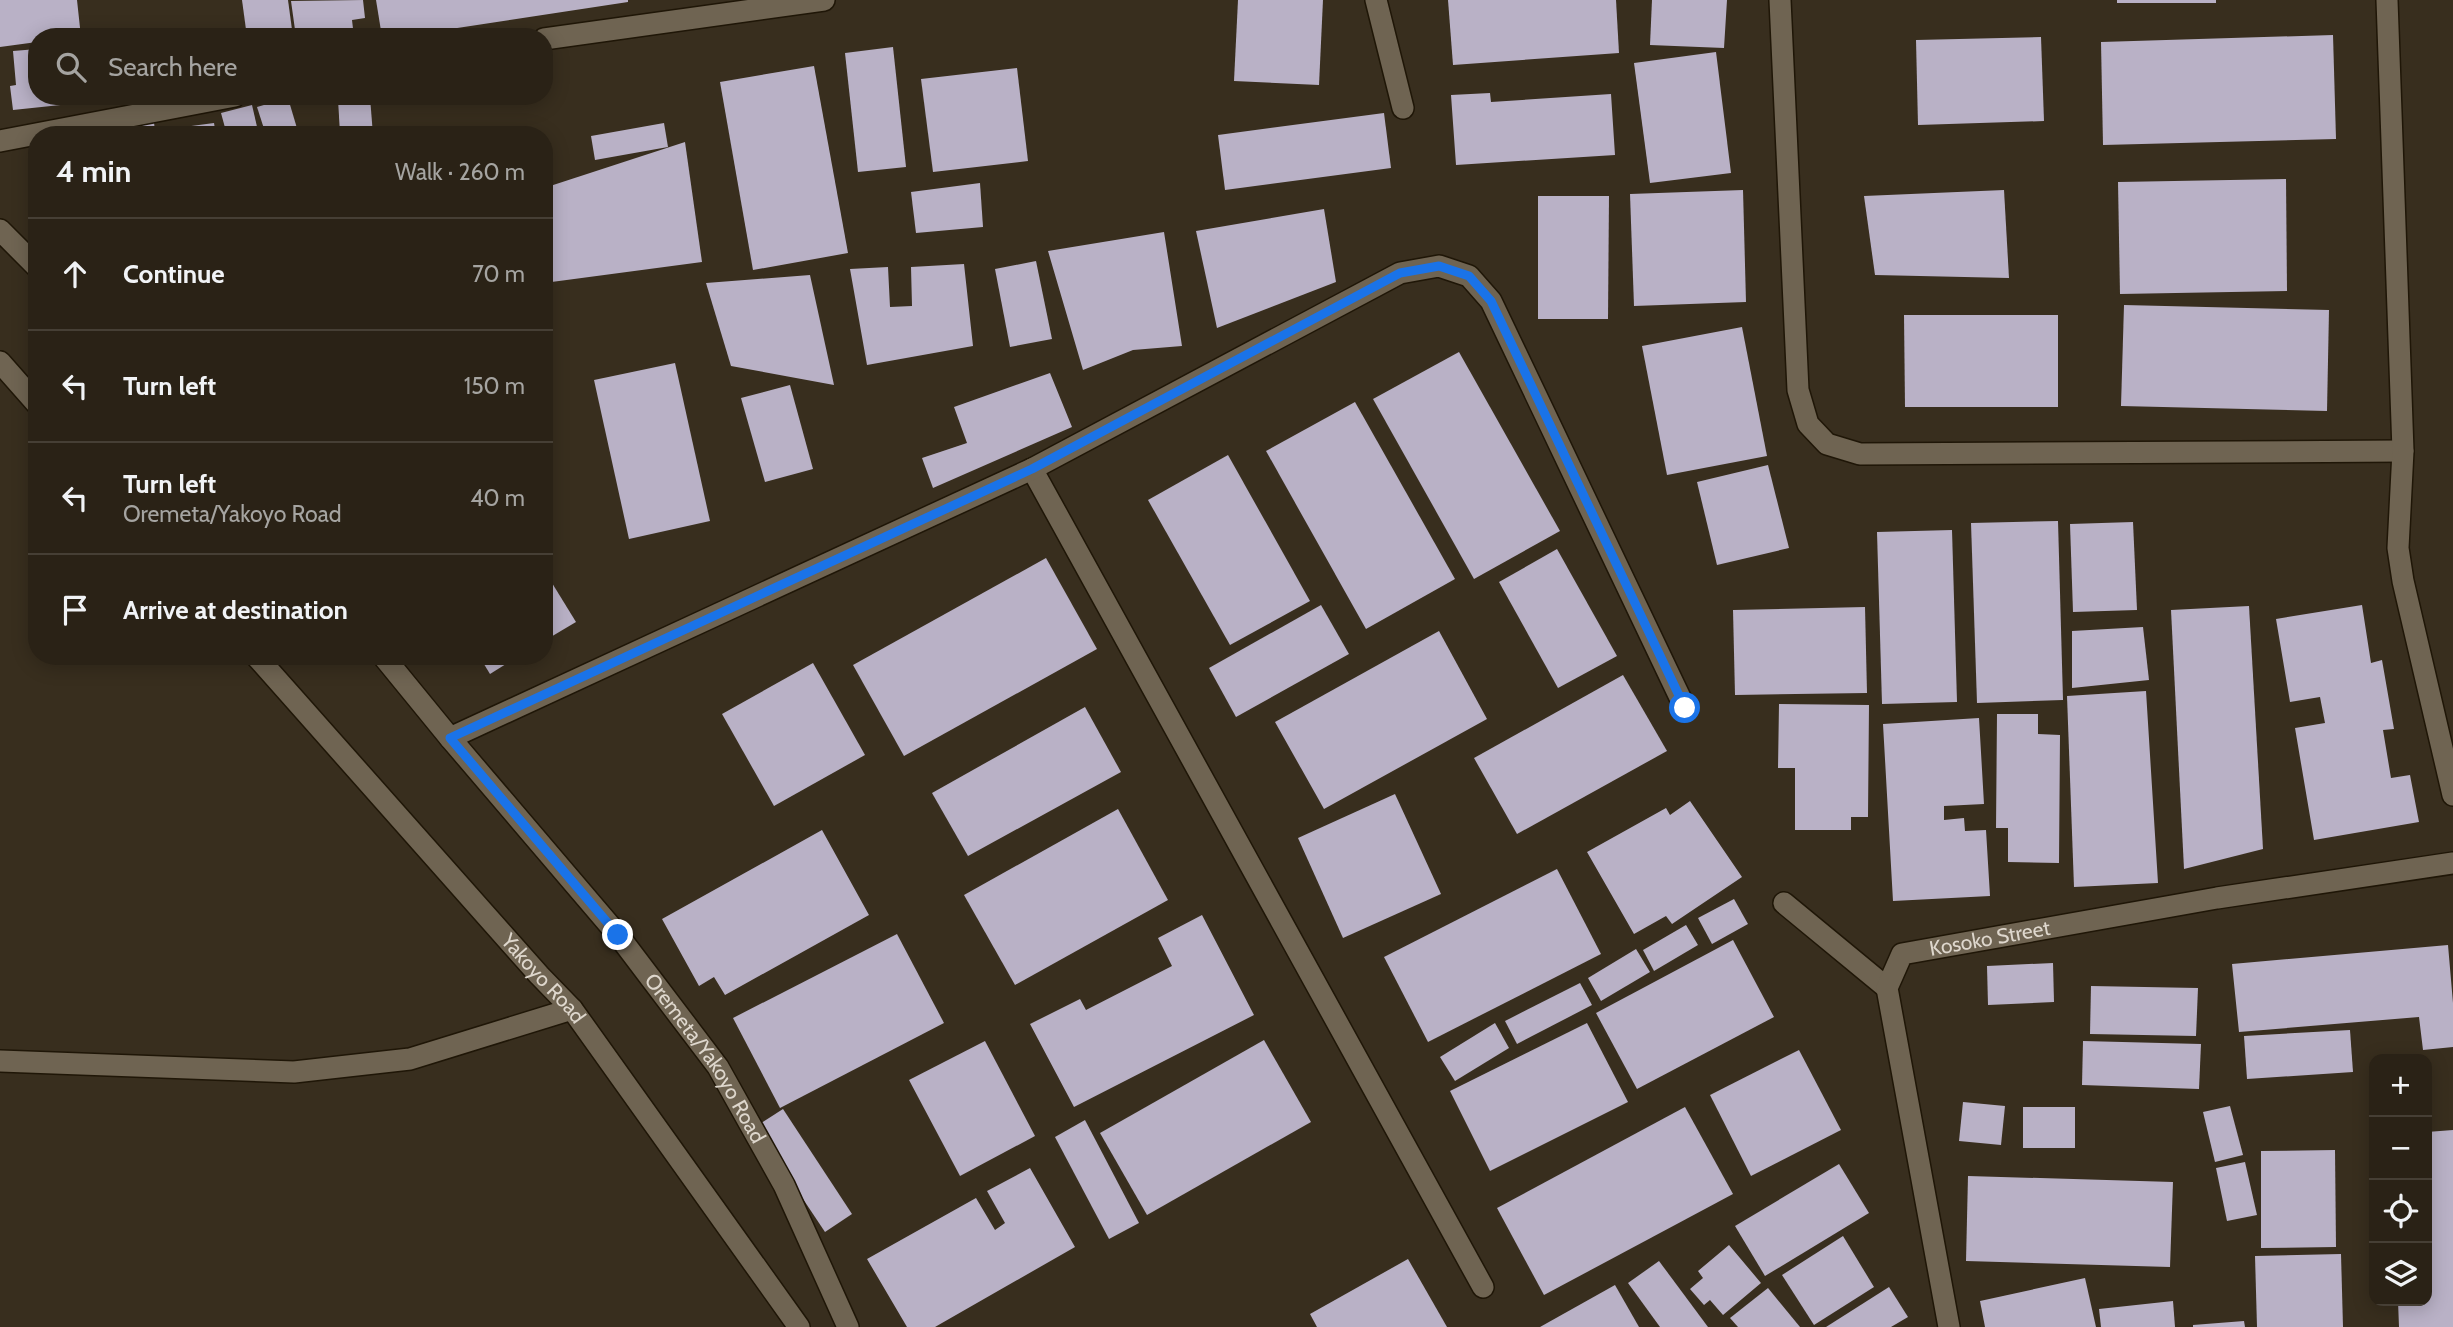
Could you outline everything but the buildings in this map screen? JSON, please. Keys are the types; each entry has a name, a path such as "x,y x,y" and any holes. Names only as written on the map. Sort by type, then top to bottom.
{"street":[{"path":"553,38 824,0"},
{"path":"1376,0 1403,108"},
{"path":"1780,0 1798,390 1808,424 1827,444 1860,454 2403,452"},
{"path":"2387,0 2403,452 2398,548 2403,581 2453,795"},
{"path":"78,126 188,105"},
{"path":"0,141 28,136"},
{"path":"0,230 28,258"},
{"path":"450,738 1032,469 1400,273 1439,266 1469,276 1491,301 1685,708"},
{"path":"0,362 28,394"},
{"path":"1032,469 1483,1287"},
{"name":"Yakoyo Road","path":"264,665 572,1009 799,1327"},
{"name":"Oremeta/Yakoyo Road","path":"390,665 618,935 718,1068 784,1185 848,1327"},
{"name":"Kosoko Street","path":"1887,988 1902,954 2217,898 2453,863"},
{"path":"1784,903 1887,988 1950,1327"},
{"path":"0,1061 294,1072 410,1059 572,1009"}],"route":[{"path":"618,935 450,738 1032,469 1400,273 1439,266 1469,276 1491,301 1685,708"}]}
